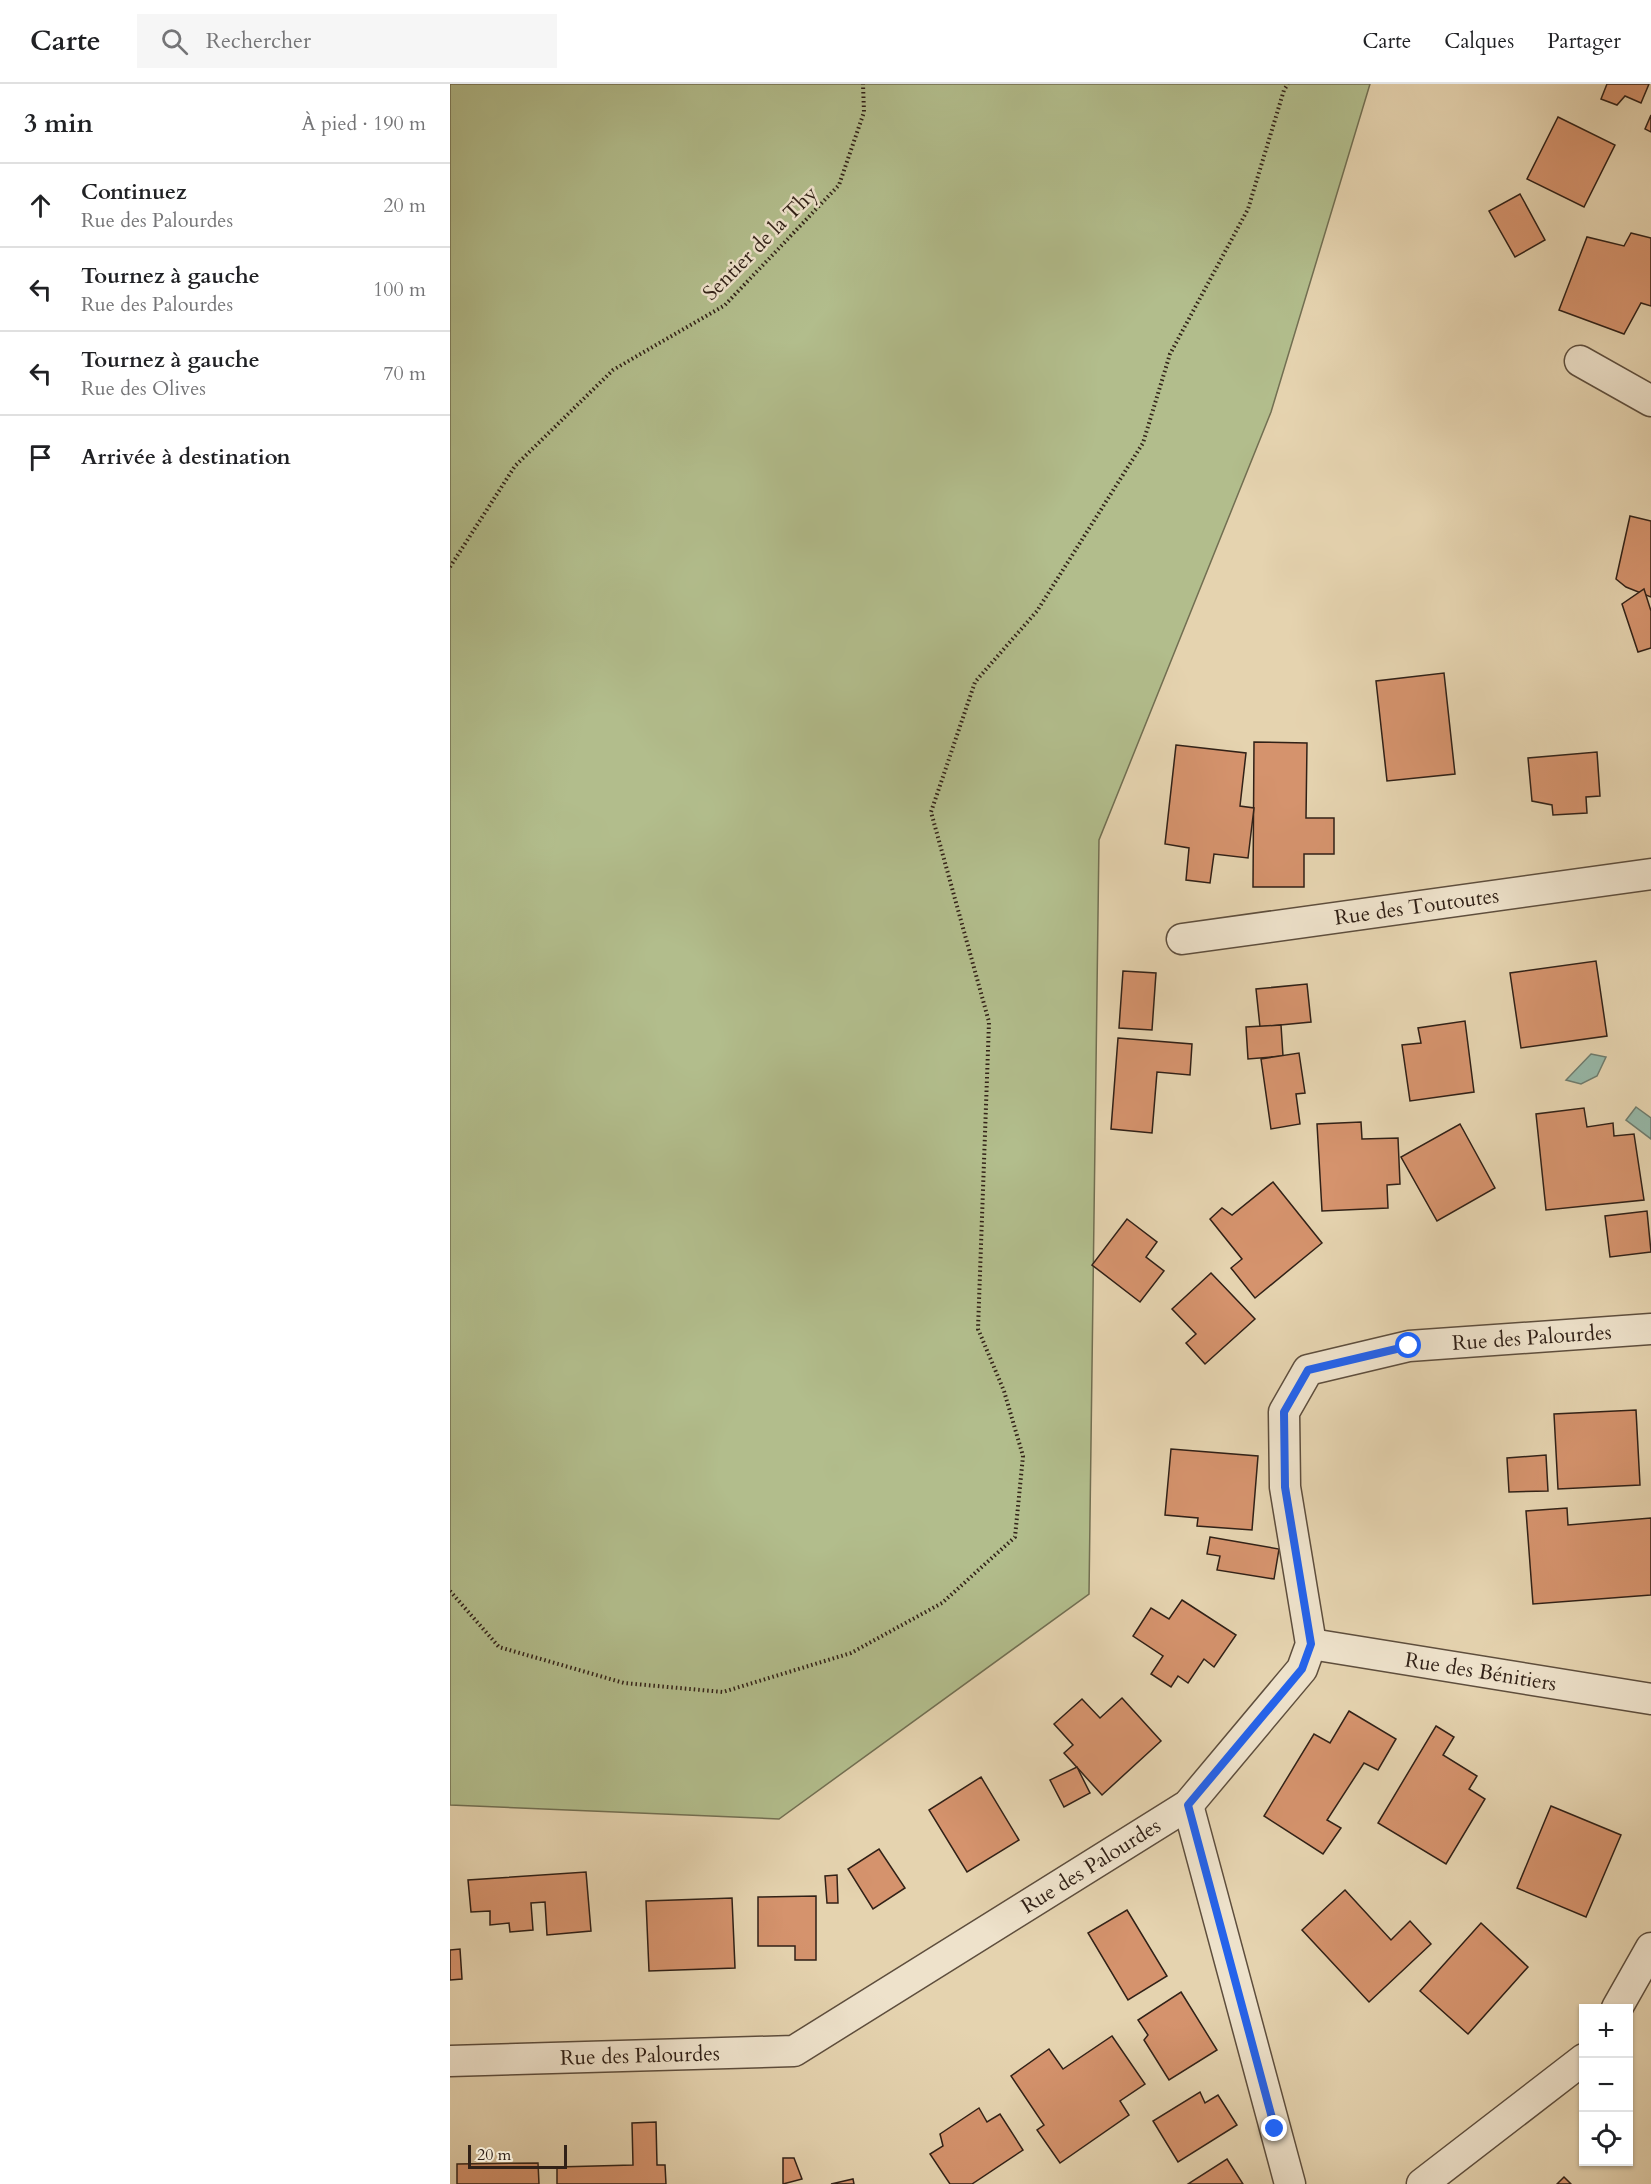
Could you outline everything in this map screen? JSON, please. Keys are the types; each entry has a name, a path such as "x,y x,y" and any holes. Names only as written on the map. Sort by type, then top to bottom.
{"street":[{"path":"1580,361 1651,400"},
{"name":"Rue des Toutoutes","path":"1182,939 1651,874"},
{"name":"Rue des Palourdes","path":"450,2061 794,2051 1188,1805 1302,1669 1311,1644 1285,1487 1284,1412 1308,1370 1409,1346 1651,1329"},
{"name":"Rue des Bénitiers","path":"1311,1644 1651,1699"},
{"path":"1188,1805 1290,2184"},
{"path":"1619,2004 1651,1948"},
{"path":"1422,2184 1579,2062"}],"path":[{"name":"Sentier de la Thy","path":"450,567 515,466 613,370 725,305 839,185 864,112 863,84"},
{"path":"450,1591 499,1647 624,1683 723,1692 851,1653 942,1603 1015,1537 1023,1456 1004,1391 978,1329 989,1022 931,812 975,682 1037,611 1143,443 1170,354 1248,209 1284,90 1288,84"}],"green space":[{"path":"450,84 1370,84 1271,412 1099,840 1089,1594 779,1819 450,1805"}],"shaded area":[{"path":"1591,1054 1606,1057 1597,1076 1581,1084 1566,1080"},
{"path":"1636,1107 1651,1118 1651,1139 1626,1120"}],"building":[{"path":"1607,84 1649,84 1641,103 1625,96 1617,105 1601,99"},
{"path":"1651,115 1651,132 1645,129"},
{"path":"1558,117 1615,145 1584,207 1527,179"},
{"path":"1520,194 1545,240 1515,257 1489,211"},
{"path":"1631,233 1651,238 1651,306 1641,303 1624,334 1559,310 1587,237 1624,246"},
{"path":"1630,516 1651,521 1651,597 1626,587 1616,579"},
{"path":"1644,589 1651,611 1651,648 1638,652 1622,604"},
{"path":"1444,673 1455,774 1387,781 1376,681"},
{"path":"1254,742 1307,743 1306,818 1334,818 1334,854 1304,854 1304,887 1253,887"},
{"path":"1176,745 1246,753 1240,806 1254,808 1248,858 1214,854 1210,883 1186,880 1189,848 1165,844"},
{"path":"1597,752 1600,796 1586,797 1587,813 1553,815 1552,805 1532,801 1528,758"},
{"path":"1596,961 1607,1036 1521,1048 1510,973"},
{"path":"1123,971 1156,973 1152,1030 1119,1028"},
{"path":"1307,984 1311,1022 1260,1027 1256,989"},
{"path":"1465,1021 1474,1092 1410,1101 1402,1045 1421,1043 1418,1028"},
{"path":"1281,1025 1283,1056 1248,1059 1246,1027"},
{"path":"1118,1038 1192,1044 1190,1075 1157,1072 1152,1133 1111,1129"},
{"path":"1299,1053 1305,1093 1296,1094 1300,1124 1271,1129 1261,1059"},
{"path":"1584,1108 1587,1127 1613,1123 1614,1136 1634,1134 1644,1200 1546,1210 1536,1114"},
{"path":"1361,1122 1362,1139 1398,1138 1400,1184 1387,1185 1388,1208 1322,1211 1317,1124"},
{"path":"1460,1124 1495,1188 1437,1221 1401,1157"},
{"path":"1273,1182 1322,1243 1255,1298 1231,1268 1242,1259 1210,1219 1222,1208 1232,1215"},
{"path":"1647,1211 1651,1252 1610,1257 1605,1216"},
{"path":"1127,1219 1157,1242 1146,1257 1164,1271 1140,1302 1092,1265"},
{"path":"1211,1273 1255,1319 1205,1364 1186,1343 1196,1334 1172,1309"},
{"path":"1636,1410 1640,1485 1558,1489 1554,1414"},
{"path":"1171,1449 1258,1456 1252,1530 1197,1526 1198,1518 1165,1515"},
{"path":"1546,1455 1548,1491 1509,1492 1507,1458"},
{"path":"1567,1508 1568,1525 1651,1518 1651,1595 1533,1604 1526,1511"},
{"path":"1210,1537 1279,1549 1274,1579 1217,1570 1220,1556 1207,1554"},
{"path":"1182,1600 1236,1635 1214,1667 1204,1659 1188,1683 1178,1676 1171,1687 1151,1674 1163,1656 1133,1636 1151,1608 1169,1619"},
{"path":"1122,1698 1161,1741 1102,1795 1064,1753 1073,1745 1054,1724 1082,1699 1100,1718"},
{"path":"1349,1711 1396,1739 1378,1770 1364,1763 1327,1820 1341,1828 1323,1854 1264,1816 1314,1734 1330,1743"},
{"path":"1436,1726 1454,1737 1443,1755 1477,1776 1469,1789 1485,1799 1446,1864 1378,1823"},
{"path":"1077,1767 1090,1793 1064,1807 1050,1780"},
{"path":"981,1777 1019,1840 967,1872 929,1810"},
{"path":"1551,1806 1621,1835 1586,1917 1517,1888"},
{"path":"879,1849 905,1888 873,1909 848,1869"},
{"path":"586,1872 591,1931 547,1935 545,1902 531,1903 533,1930 510,1932 509,1923 490,1925 490,1911 471,1912 468,1880"},
{"path":"837,1875 838,1903 827,1903 825,1876"},
{"path":"1345,1890 1391,1940 1410,1921 1431,1944 1369,2002 1302,1930"},
{"path":"816,1896 816,1960 795,1960 795,1946 758,1946 758,1897"},
{"path":"732,1898 735,1968 649,1971 646,1901"},
{"path":"1127,1910 1167,1976 1128,2000 1088,1933"},
{"path":"1481,1923 1528,1967 1468,2034 1420,1991"},
{"path":"460,1949 462,1979 450,1980 450,1950"},
{"path":"1181,1992 1217,2050 1169,2080 1144,2040 1148,2035 1138,2020"},
{"path":"1112,2036 1145,2084 1120,2101 1129,2115 1060,2163 1037,2130 1044,2125 1011,2076 1049,2049 1063,2069"},
{"path":"1200,2092 1205,2103 1218,2095 1237,2125 1178,2162 1153,2121"},
{"path":"979,2108 987,2122 1000,2114 1023,2150 972,2184 950,2184 930,2154 943,2146 940,2134"},
{"path":"656,2122 657,2165 665,2165 666,2184 557,2184 557,2167 633,2165 632,2123"},
{"path":"783,2158 794,2158 802,2179 783,2184"},
{"path":"1227,2159 1243,2184 1188,2184"},
{"path":"538,2163 539,2184 457,2184 457,2164"},
{"path":"1564,2177 1571,2184 1557,2184"},
{"path":"853,2179 854,2184 831,2184"}],"route":[{"path":"1275,2129 1188,1805 1302,1669 1311,1644 1285,1487 1284,1412 1308,1370 1409,1346"}]}
